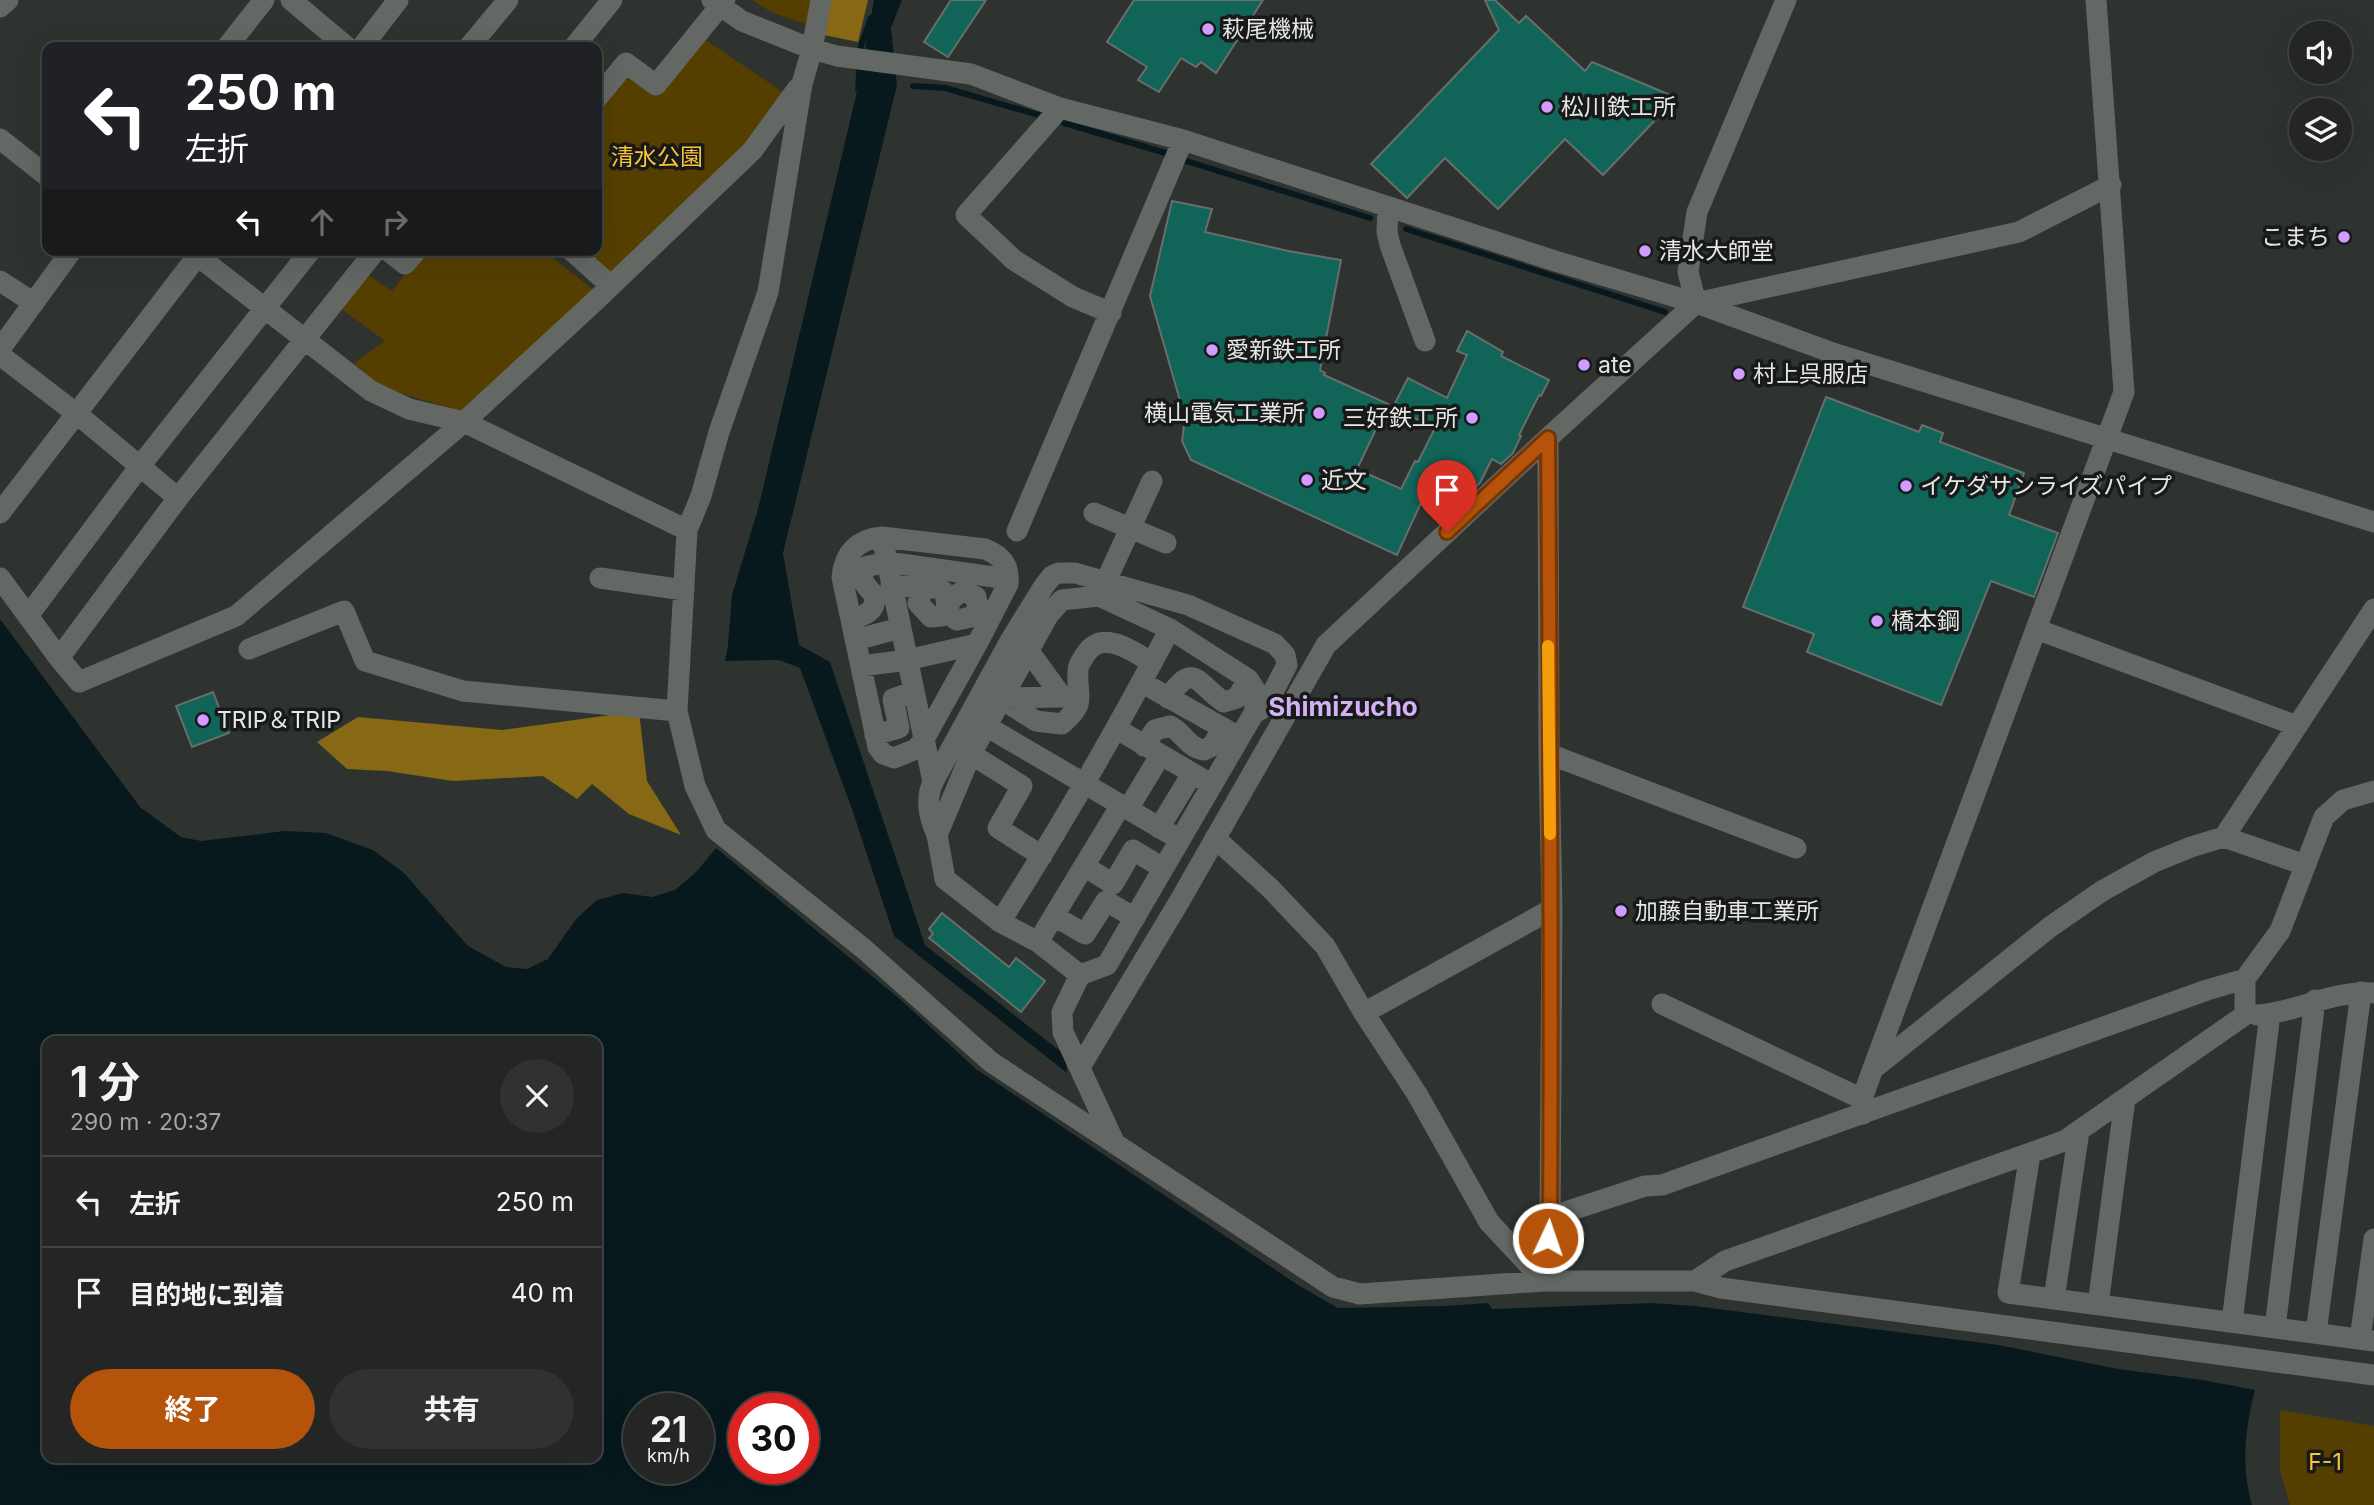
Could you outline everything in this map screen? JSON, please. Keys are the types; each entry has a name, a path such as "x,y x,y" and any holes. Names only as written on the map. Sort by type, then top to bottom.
{"street":[{"path":"0,6 8,0"},
{"path":"231,42 264,0"},
{"path":"291,0 342,42"},
{"path":"366,42 398,0"},
{"path":"473,42 508,0"},
{"path":"579,42 612,0"},
{"path":"821,0 802,84 768,292 719,432 701,496 687,530 677,711 695,786 716,830 863,949 991,1062 1333,1287 1360,1294 1544,1281 1695,1281 1721,1288 2374,1375"},
{"path":"1696,303 1688,272 1697,212 1786,0"},
{"path":"1863,1106 1871,1071 2124,392 2096,0"},
{"path":"602,92 626,63 656,85 719,2 743,21 812,49 971,74 1060,108 1183,140 1388,208 1696,303 1833,353 2374,522"},
{"path":"0,578 58,658 79,682 236,615 464,422 611,286 752,150 802,84"},
{"path":"1060,108 965,215 1014,260 1073,297 1111,313"},
{"path":"0,139 42,172"},
{"path":"1017,531 1183,140"},
{"path":"1080,1067 1216,838 1326,645 1696,303 2020,232 2111,185"},
{"path":"1388,208 1387,232 1390,245 1424,341"},
{"path":"0,349 68,256"},
{"path":"0,513 194,256"},
{"path":"202,256 265,310 371,391 409,409 464,422 687,530"},
{"path":"28,616 140,466 306,256"},
{"path":"58,658 178,498 371,256"},
{"path":"395,256 405,264 412,256"},
{"path":"578,256 611,286"},
{"path":"0,281 34,303"},
{"path":"0,355 77,414 178,498"},
{"path":"1544,1281 1550,1217 1552,909 1548,438"},
{"path":"1102,589 1152,481"},
{"path":"1094,513 1166,543"},
{"path":"882,537 933,782"},
{"path":"882,537 985,549 994,552 1005,562 1008,579 1008,584 977,644 923,741 916,750 894,758 883,754 875,735 842,577 843,563 849,553 863,542 882,537"},
{"path":"853,629 876,604 875,596 865,588 863,582 865,567 887,562 1008,579"},
{"path":"1080,975 1038,942 1000,922 945,879 937,835 931,820 928,794 1010,641 1048,581 1052,576 1064,572 1102,589 1170,629 1248,679 1257,693 1254,713"},
{"path":"600,578 684,590"},
{"path":"946,651 946,627 951,598 964,592 976,597 1008,579"},
{"path":"891,584 923,588 918,603 931,617 942,616 948,612"},
{"path":"937,835 971,754 1000,698 1049,614 1059,602 1102,589 1188,605 1275,644 1285,655 1287,665 1265,707 1231,733 1204,750 1188,744 1184,736 1170,726 1155,730 1152,751 1125,807 1084,866 1038,942"},
{"path":"2224,837 2374,609"},
{"path":"249,649 344,611 365,662 463,691 677,711"},
{"path":"853,629 900,628"},
{"path":"1000,922 1117,729 1170,629"},
{"path":"2036,629 2297,726"},
{"path":"1000,698 1036,721 1062,724 1075,712 1080,701 1079,665 1093,647 1107,642 1122,645 1153,663"},
{"path":"861,666 906,660 977,644"},
{"path":"1000,698 1062,697 1028,650"},
{"path":"1168,698 1183,680 1194,677 1224,702 1237,698 1248,679"},
{"path":"1141,682 1231,733"},
{"path":"875,735 899,728 893,699 913,692"},
{"path":"986,726 1179,839"},
{"path":"1117,729 1211,784"},
{"path":"1115,1144 1063,1031 1062,1012 1080,975 1107,965 1211,784 1231,733"},
{"path":"971,754 1022,786 998,828 1042,856"},
{"path":"1549,754 1796,848"},
{"path":"1159,828 1192,774"},
{"path":"2245,1015 2245,979 2280,931 2324,817 2343,800 2374,792"},
{"path":"1871,1071 2050,928 2102,891 2154,862 2224,837 2305,865"},
{"path":"1216,838 1270,888 1325,946 1364,1013 1417,1094 1489,1222 1544,1281"},
{"path":"1084,866 1113,884 1133,850 1163,868"},
{"path":"1054,916 1085,934 1106,901 1135,918"},
{"path":"1364,1013 1552,909"},
{"path":"1550,1217 1645,1186 1662,1185 1863,1106 2245,979"},
{"path":"1695,1281 1725,1261 2064,1141 2245,1015 2270,1014 2315,1000 2368,993 2316,1333"},
{"path":"2275,1328 2315,1000"},
{"path":"1662,1004 1863,1106"},
{"path":"2232,1322 2270,1014"},
{"path":"2098,1305 2125,1099"},
{"path":"2054,1299 2078,1131"},
{"path":"2030,1154 2008,1293 2367,1340 2374,1239"}],"green space":[{"path":"752,0 812,0 806,24 773,13"},
{"name":"清水公園","path":"701,37 792,98 622,275 596,268 583,256 602,256 602,98 625,70 658,97"},
{"path":"420,256 551,256 595,291 463,412 380,387 354,363 385,341 339,307 364,272 392,291"},
{"name":"F-1","path":"2280,1410 2374,1426 2374,1505 2290,1505 2280,1470"}],"shaded area":[{"path":"831,0 868,0 858,42 824,35"},
{"path":"874,0 902,0 891,28 897,85 783,553 799,645 830,662 925,945 1065,1055 1067,1073 894,936 852,809 800,668 779,660 725,661 732,595 758,509 859,83"},
{"path":"0,619 140,807 181,837 201,841 285,831 326,833 373,850 404,873 468,946 506,967 527,969 548,959 576,919 597,900 623,893 652,897 675,890 696,872 716,848 901,1000 976,1069 1298,1285 1338,1308 1488,1303 1492,1309 1652,1303 1695,1306 1999,1345 2118,1369 2255,1390 2245,1462 2252,1505 0,1505"},
{"path":"639,711 647,781 681,835 629,814 592,784 577,799 543,776 453,781 387,771 347,769 317,742 358,717 502,730"}],"building":[{"path":"951,0 986,0 948,57 924,42"},
{"name":"萩尾機械","path":"1134,0 1263,0 1216,73 1201,62 1196,67 1181,58 1159,92 1138,80 1147,67 1107,42"},
{"name":"松川鉄工所","path":"1485,0 1495,0 1519,23 1526,16 1585,71 1592,62 1677,98 1662,117 1659,116 1603,175 1565,139 1498,209 1445,158 1407,198 1371,164 1499,30"},
{"path":"1172,201 1212,209 1205,232 1341,260 1320,370 1324,375 1388,404 1357,469 1401,489 1435,428 1393,407 1408,378 1447,398 1467,355 1457,351 1467,331 1503,352 1501,356 1549,380 1519,435 1521,436 1513,453 1501,464 1492,459 1480,483 1466,496 1432,479 1397,555 1191,460 1182,441 1185,418 1150,296"},
{"path":"1826,397 1919,432 1922,425 1943,433 1940,442 2024,473 2009,515 2058,533 2034,597 1991,581 1941,705 1807,652 1814,634 1743,607"},
{"name":"TRIP＆TRIP","path":"213,692 229,733 192,747 176,706"},
{"path":"942,913 1009,967 1016,958 1045,981 1021,1012 929,938 933,934 929,929"}],"waterway":[{"path":"858,89 861,46 871,18"},
{"path":"913,86 945,88 1042,116"},
{"path":"1064,123 1169,154"},
{"path":"1183,160 1370,218"},
{"path":"1406,229 1665,312"}],"slow traffic":[{"path":"1548,646 1550,834"}],"place":[{"name":"萩尾機械","path":"1208,29"},
{"name":"松川鉄工所","path":"1547,107"},
{"name":"こまち","path":"2344,237"},
{"name":"清水大師堂","path":"1645,251"},
{"name":"愛新鉄工所","path":"1212,350"},
{"name":"ate","path":"1584,365"},
{"name":"村上呉服店","path":"1739,374"},
{"name":"横山電気工業所","path":"1319,413"},
{"name":"三好鉄工所","path":"1472,418"},
{"name":"近文","path":"1307,480"},
{"name":"イケダサンライズパイプ","path":"1906,486"},
{"name":"橋本鋼","path":"1877,621"},
{"name":"TRIP＆TRIP","path":"203,720"},
{"name":"加藤自動車工業所","path":"1621,911"}],"district":[{"name":"Shimizucho","path":"1343,706"}],"route":[{"path":"1447,532 1548,438 1552,909 1548,1238"}]}
